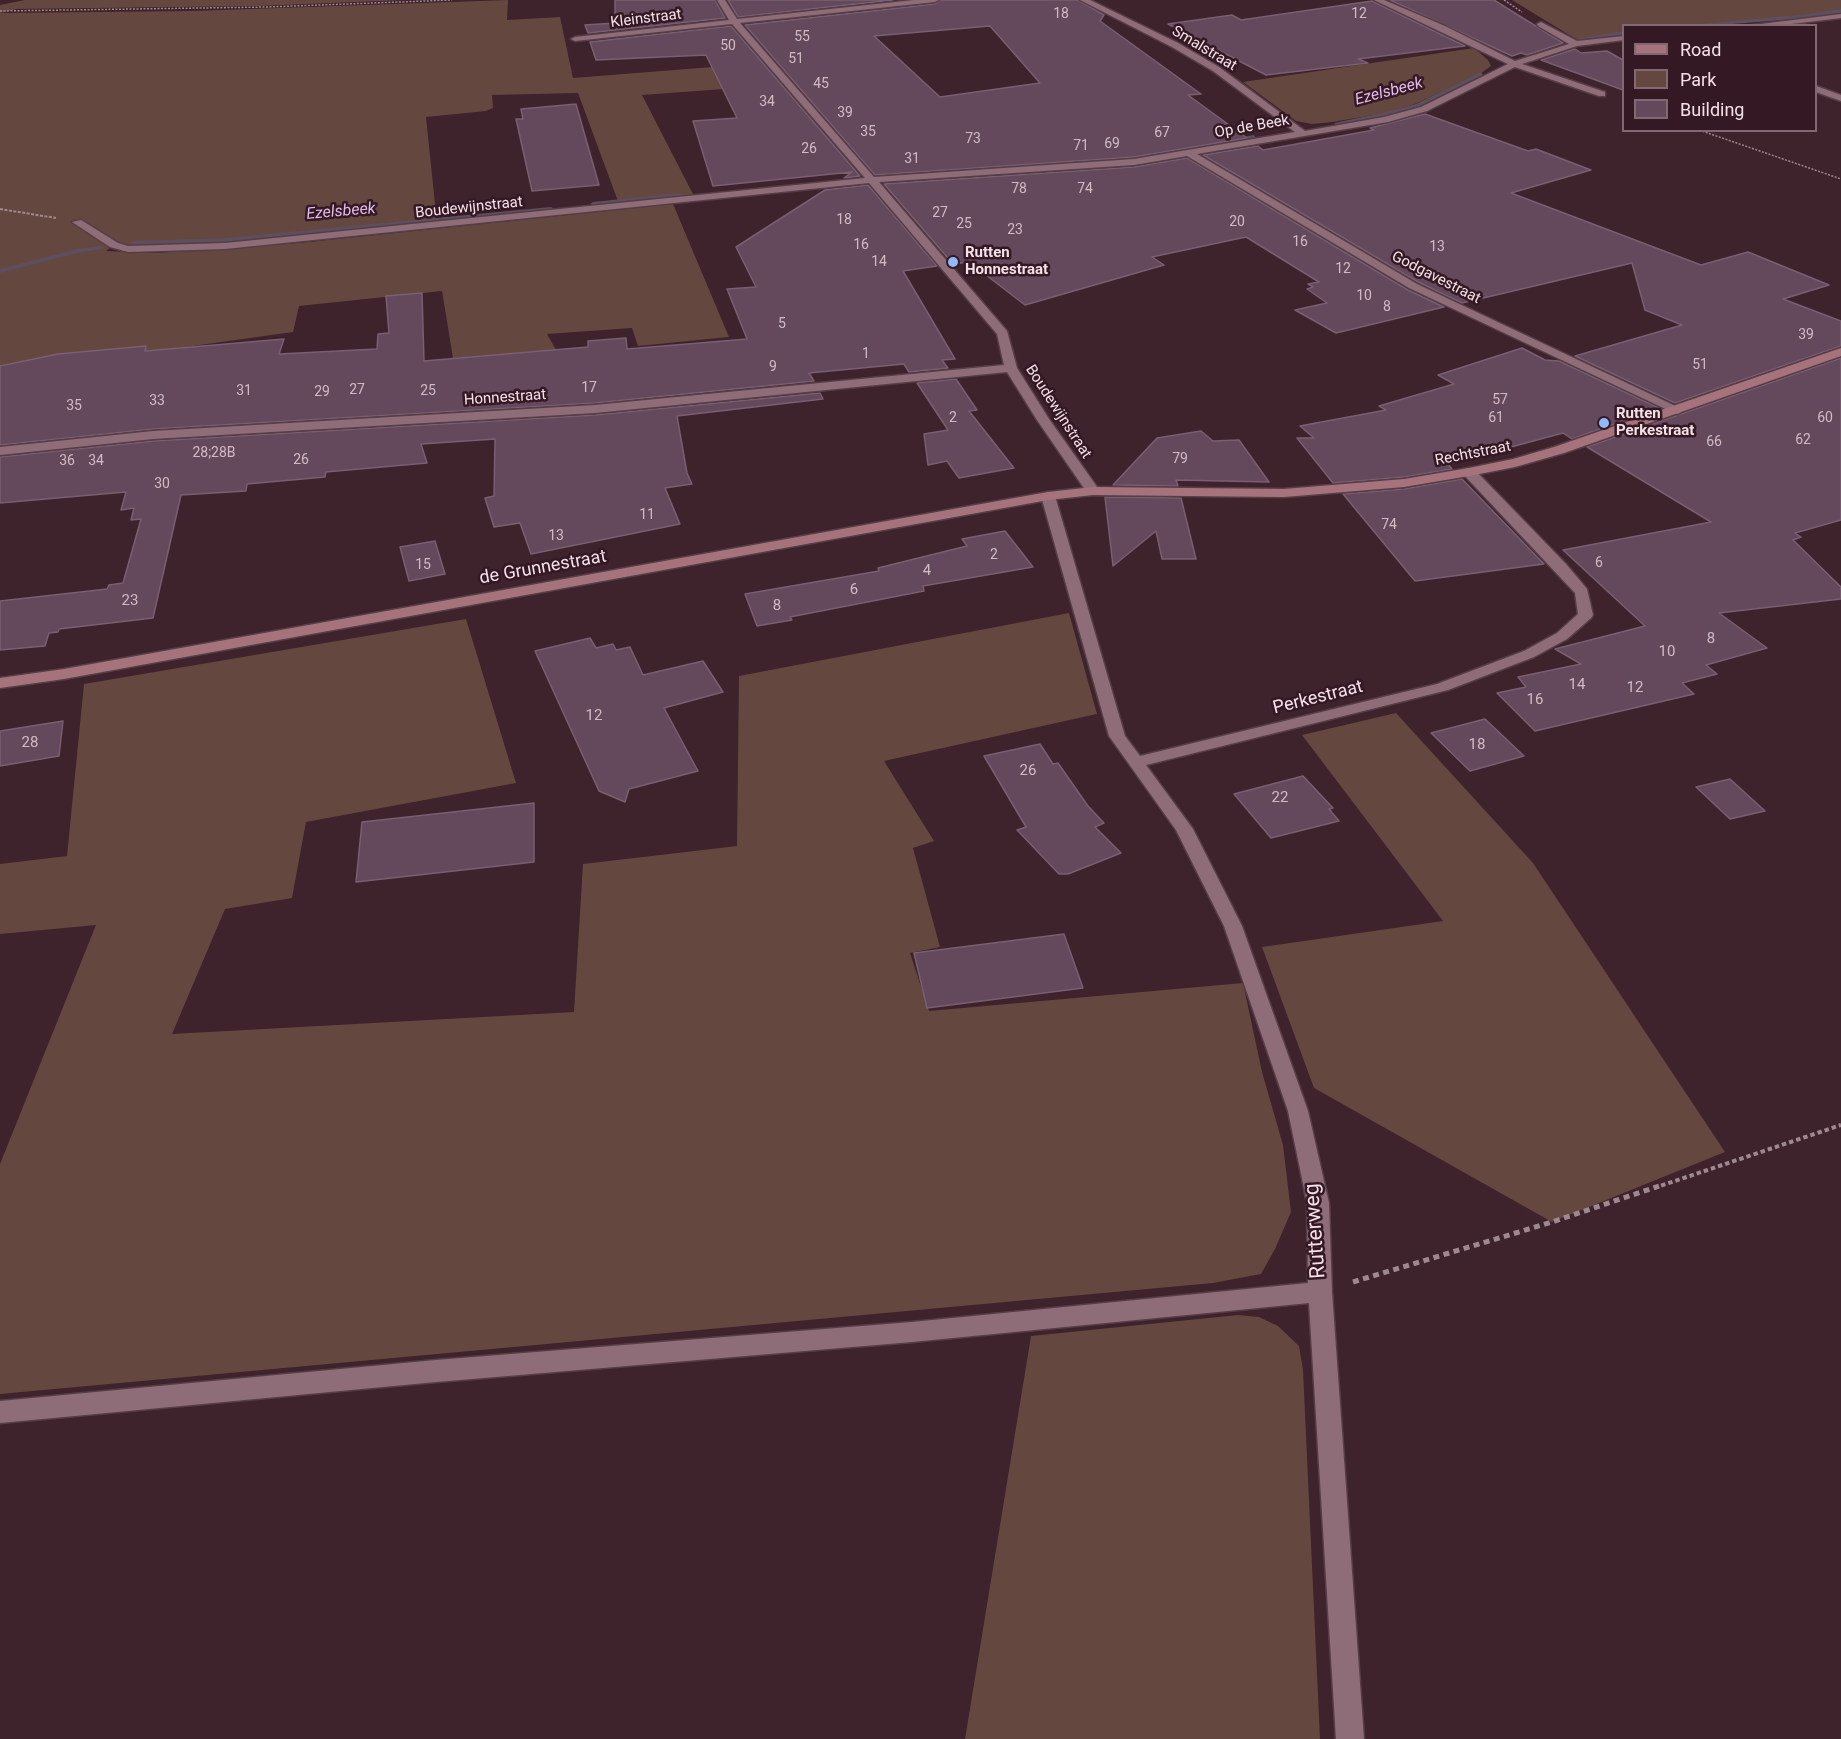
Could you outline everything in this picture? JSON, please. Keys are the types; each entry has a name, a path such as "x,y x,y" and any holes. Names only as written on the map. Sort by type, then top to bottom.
{"street":[{"name":"Boudewijnstraat","path":"721,0 735,22 1003,333 1011,368 1043,420 1093,491"},
{"name":"Kleinstraat","path":"575,39 935,0"},
{"name":"Smalstraat","path":"1084,0 1175,45 1216,69 1302,133"},
{"path":"1378,0 1442,28 1514,64 1602,94"},
{"path":"1767,24 1841,16"},
{"path":"1541,24 1576,44"},
{"name":"Op de Beek","path":"870,180 1134,162 1385,120 1424,109 1514,64 1576,44 1622,38"},
{"path":"1817,90 1841,98"},
{"name":"Godgavestraat","path":"1190,154 1413,286 1678,410"},
{"name":"Boudewijnstraat","path":"77,222 114,245 128,249 225,246 870,180"},
{"name":"Rechtstraat","path":"1093,491 1284,493 1404,483 1469,472 1515,463 1559,450 1841,352"},
{"name":"Honnestraat","path":"0,450 153,435 595,409 1011,368"},
{"name":"Perkestraat","path":"1137,762 1442,687 1530,654 1562,636 1586,615 1582,592 1561,567 1469,472"},
{"name":"de Grunnestraat","path":"0,683 64,674 1048,496 1093,491"},
{"path":"1048,496 1117,736 1137,762"},
{"name":"Rutterweg","path":"1137,762 1184,829 1233,926 1298,1111 1318,1203 1320,1292 1350,1739"},
{"path":"0,1412 436,1371 912,1332 1320,1292"}],"path":[{"path":"0,11 267,7 452,0"},
{"path":"1705,132 1841,179"},
{"path":"0,209 77,222"},
{"path":"1320,1292 1552,1221 1841,1125"}],"green space":[{"path":"25,0 406,0 258,6 17,9 0,13 0,5"},
{"path":"508,0 507,20 560,17 573,78 725,66 779,85 642,95 694,196 619,204 578,93 492,95 493,108 486,111 426,117 437,223 259,240 110,248 106,251 156,253 299,243 673,204 729,337 638,346 632,328 547,334 556,350 453,358 442,291 299,306 293,332 0,373 0,13 191,11"},
{"path":"1512,0 1841,0 1841,13 1726,24 1622,24 1622,35 1579,41"},
{"path":"1474,48 1488,60 1491,66 1480,74 1415,104 1387,113 1332,122 1312,124 1296,121 1243,82"},
{"path":"1069,613 1097,714 884,761 934,841 913,848 940,947 910,953 929,1011 1243,983 1262,1072 1283,1145 1291,1212 1261,1274 1213,1283 0,1394 0,1164 96,925 0,934 0,864 67,856 84,684 466,619 516,783 306,822 292,898 225,909 172,1034 574,1012 583,864 737,846 739,676"},
{"path":"1396,713 1533,863 1725,1152 1552,1222 1314,1088 1262,947 1443,921 1302,735"},
{"path":"1238,1315 1259,1317 1278,1326 1299,1346 1303,1370 1320,1739 965,1739 1031,1336"}],"building":[{"path":"615,0 715,0 725,18 588,33 585,25 615,23"},
{"path":"728,0 893,0 738,17"},
{"path":"941,0 1078,0 1104,15 1100,21 1201,94 1188,95 1247,138 1134,157 875,175 745,25 935,4","holes":["990,26 1040,83 940,97 874,36"]},
{"path":"1390,0 1494,0 1563,43 1527,55 1521,53 1512,56"},
{"path":"1372,1 1465,46 1358,59 1368,63 1266,75 1168,24 1232,15 1241,20"},
{"path":"731,26 860,176 844,178 852,172 713,186 693,121 737,118 706,55 596,60 590,42"},
{"path":"1575,49 1581,53 1607,51 1622,59 1622,90 1541,60"},
{"path":"576,104 599,185 532,191 516,119 523,119 521,109"},
{"path":"1425,114 1528,151 1536,149 1591,170 1511,193 1701,265 1748,252 1829,285 1783,299 1841,321 1841,346 1675,403 1575,356 1682,325 1645,310 1632,263 1462,303 1418,282 1203,155 1258,146 1263,150 1374,130 1370,128"},
{"path":"1187,158 1408,290 1444,307 1336,333 1295,310 1327,303 1307,289 1313,287 1308,284 1319,282 1246,237 1152,257 1164,265 1025,305 969,262 953,264 884,184 1134,167"},
{"path":"868,185 937,266 903,271 955,359 942,360 948,368 909,372 904,364 809,373 814,381 595,403 153,429 0,445 0,366 58,354 146,346 145,351 284,339 279,354 377,349 378,334 389,333 386,296 422,293 424,361 588,347 588,341 626,338 627,349 747,339 727,289 756,287 736,247 825,190"},
{"path":"1522,348 1545,360 1559,361 1659,408 1572,439 1563,433 1448,464 1452,469 1404,477 1333,483 1297,438 1314,438 1300,426 1386,410 1379,406 1454,384 1438,375"},
{"path":"1841,358 1841,520 1795,533 1801,537 1793,540 1841,587 1841,599 1719,613 1767,648 1706,665 1717,674 1682,683 1694,694 1535,731 1497,693 1526,687 1518,677 1581,664 1555,649 1645,626 1563,550 1711,522 1587,447"},
{"path":"956,379 977,410 969,411 1014,468 959,478 947,461 928,465 924,434 948,430 917,383"},
{"path":"820,393 823,399 677,416 687,473 692,484 665,488 680,524 531,554 520,523 494,527 485,498 494,496 495,439 421,444 427,463 326,472 325,477 247,484 246,491 181,495 153,618 59,629 58,632 49,633 45,646 0,650 0,601 107,589 109,585 123,583 141,519 131,520 134,508 121,510 126,492 0,503 0,457 153,441 595,415"},
{"path":"1201,431 1213,441 1239,440 1269,482 1176,480 1178,486 1113,485 1157,438"},
{"path":"1462,479 1544,564 1415,581 1343,494 1404,489"},
{"path":"1105,497 1181,498 1196,559 1162,559 1156,531 1113,566"},
{"path":"1005,531 1033,567 923,586 924,591 790,617 792,620 757,626 745,594 879,571 878,568 967,546 962,539"},
{"path":"435,541 445,574 409,581 400,547"},
{"path":"590,638 596,648 613,644 616,650 630,647 643,675 703,661 723,692 664,708 698,771 629,789 625,802 599,791 535,651"},
{"path":"1485,719 1524,756 1470,771 1431,733"},
{"path":"63,721 59,756 0,766 0,731"},
{"path":"1040,744 1053,764 1058,763 1088,806 1104,823 1095,827 1121,853 1068,874 1059,874 1017,830 1026,827 984,756"},
{"path":"1303,776 1333,808 1329,809 1339,821 1271,838 1234,794"},
{"path":"1730,779 1765,811 1730,819 1696,787"},
{"path":"534,803 534,862 356,882 362,822"},
{"path":"1064,934 1083,988 927,1008 914,953"}],"waterway":[{"name":"Ezelsbeek","path":"1706,24 1808,16 1841,11"},
{"name":"Ezelsbeek","path":"1582,38 1622,33"},
{"name":"Ezelsbeek","path":"1337,123 1388,114 1418,105 1481,74"},
{"name":"Ezelsbeek","path":"1170,152 1254,137"},
{"name":"Ezelsbeek","path":"1081,162 1144,155"},
{"name":"Ezelsbeek","path":"1006,167 1067,163"},
{"name":"Ezelsbeek","path":"593,204 680,195"},
{"name":"Ezelsbeek","path":"134,243 226,240 551,209"},
{"name":"Ezelsbeek","path":"0,271 77,251 100,248"}],"place":[{"name":"Rutten Honnestraat","path":"953,262"},
{"name":"Rutten Perkestraat","path":"1604,423"}]}
